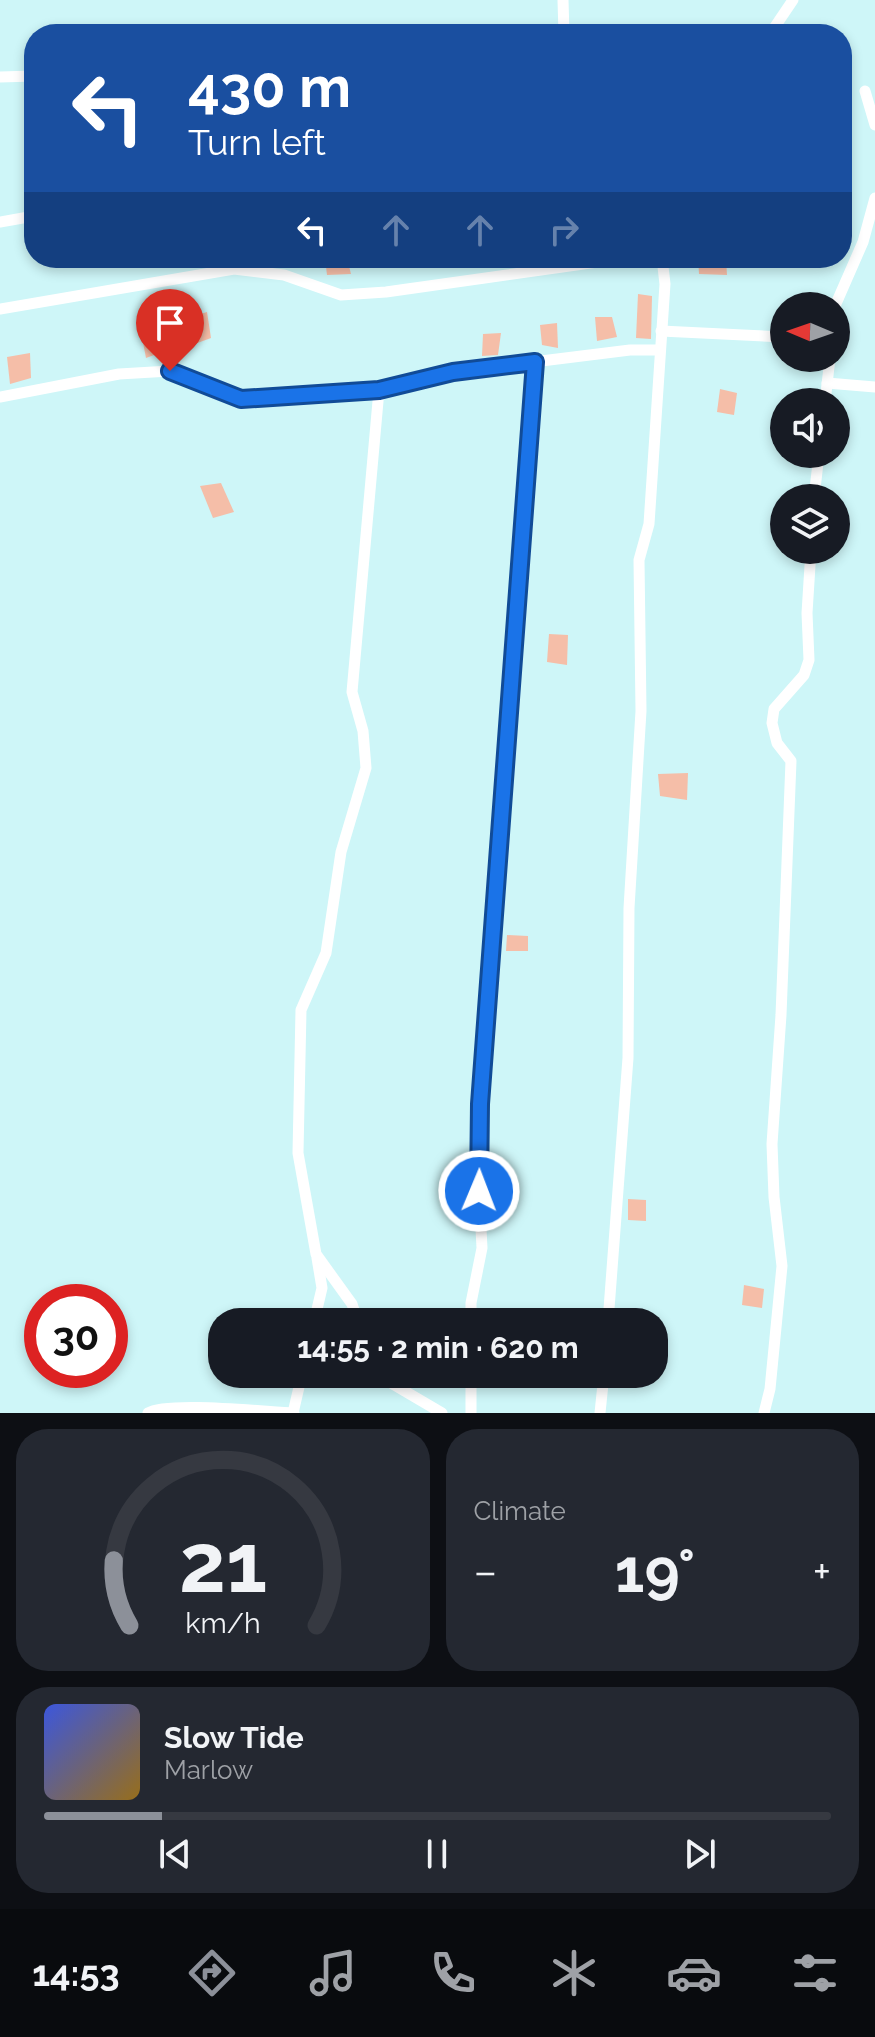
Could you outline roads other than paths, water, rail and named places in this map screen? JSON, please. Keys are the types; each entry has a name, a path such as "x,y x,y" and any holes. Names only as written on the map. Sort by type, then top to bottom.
{"street":[{"path":"563,0 564,24"},
{"path":"777,24 793,0"},
{"path":"0,77 24,76"},
{"path":"865,91 875,125"},
{"path":"852,267 863,242 875,198"},
{"path":"0,222 24,218"},
{"path":"0,309 234,269 284,275 341,295 386,292 555,268"},
{"path":"609,1308 628,1058 629,908 641,711 639,560 649,524 665,284 663,268"},
{"path":"841,292 852,268"},
{"path":"661,331 770,336"},
{"path":"0,397 119,374 170,371 241,399 379,390 453,372 630,350 660,350"},
{"path":"471,1308 482,1248 480,1104 535,362"},
{"path":"826,388 828,372"},
{"path":"827,383 875,387"},
{"path":"317,1308 322,1288 298,1153 301,1010 326,953 341,852 366,768 363,731 352,692 379,390"},
{"path":"764,1413 770,1389 782,1266 772,1144 781,1015 791,761 777,743 772,723 774,709 804,675 809,660 807,613 810,564"},
{"path":"316,1254 353,1308"},
{"path":"148,1413 154,1409 178,1409 294,1413 299,1388"},
{"path":"400,1388 442,1413"},
{"path":"471,1388 471,1413"},
{"path":"600,1413 603,1388"}]}
